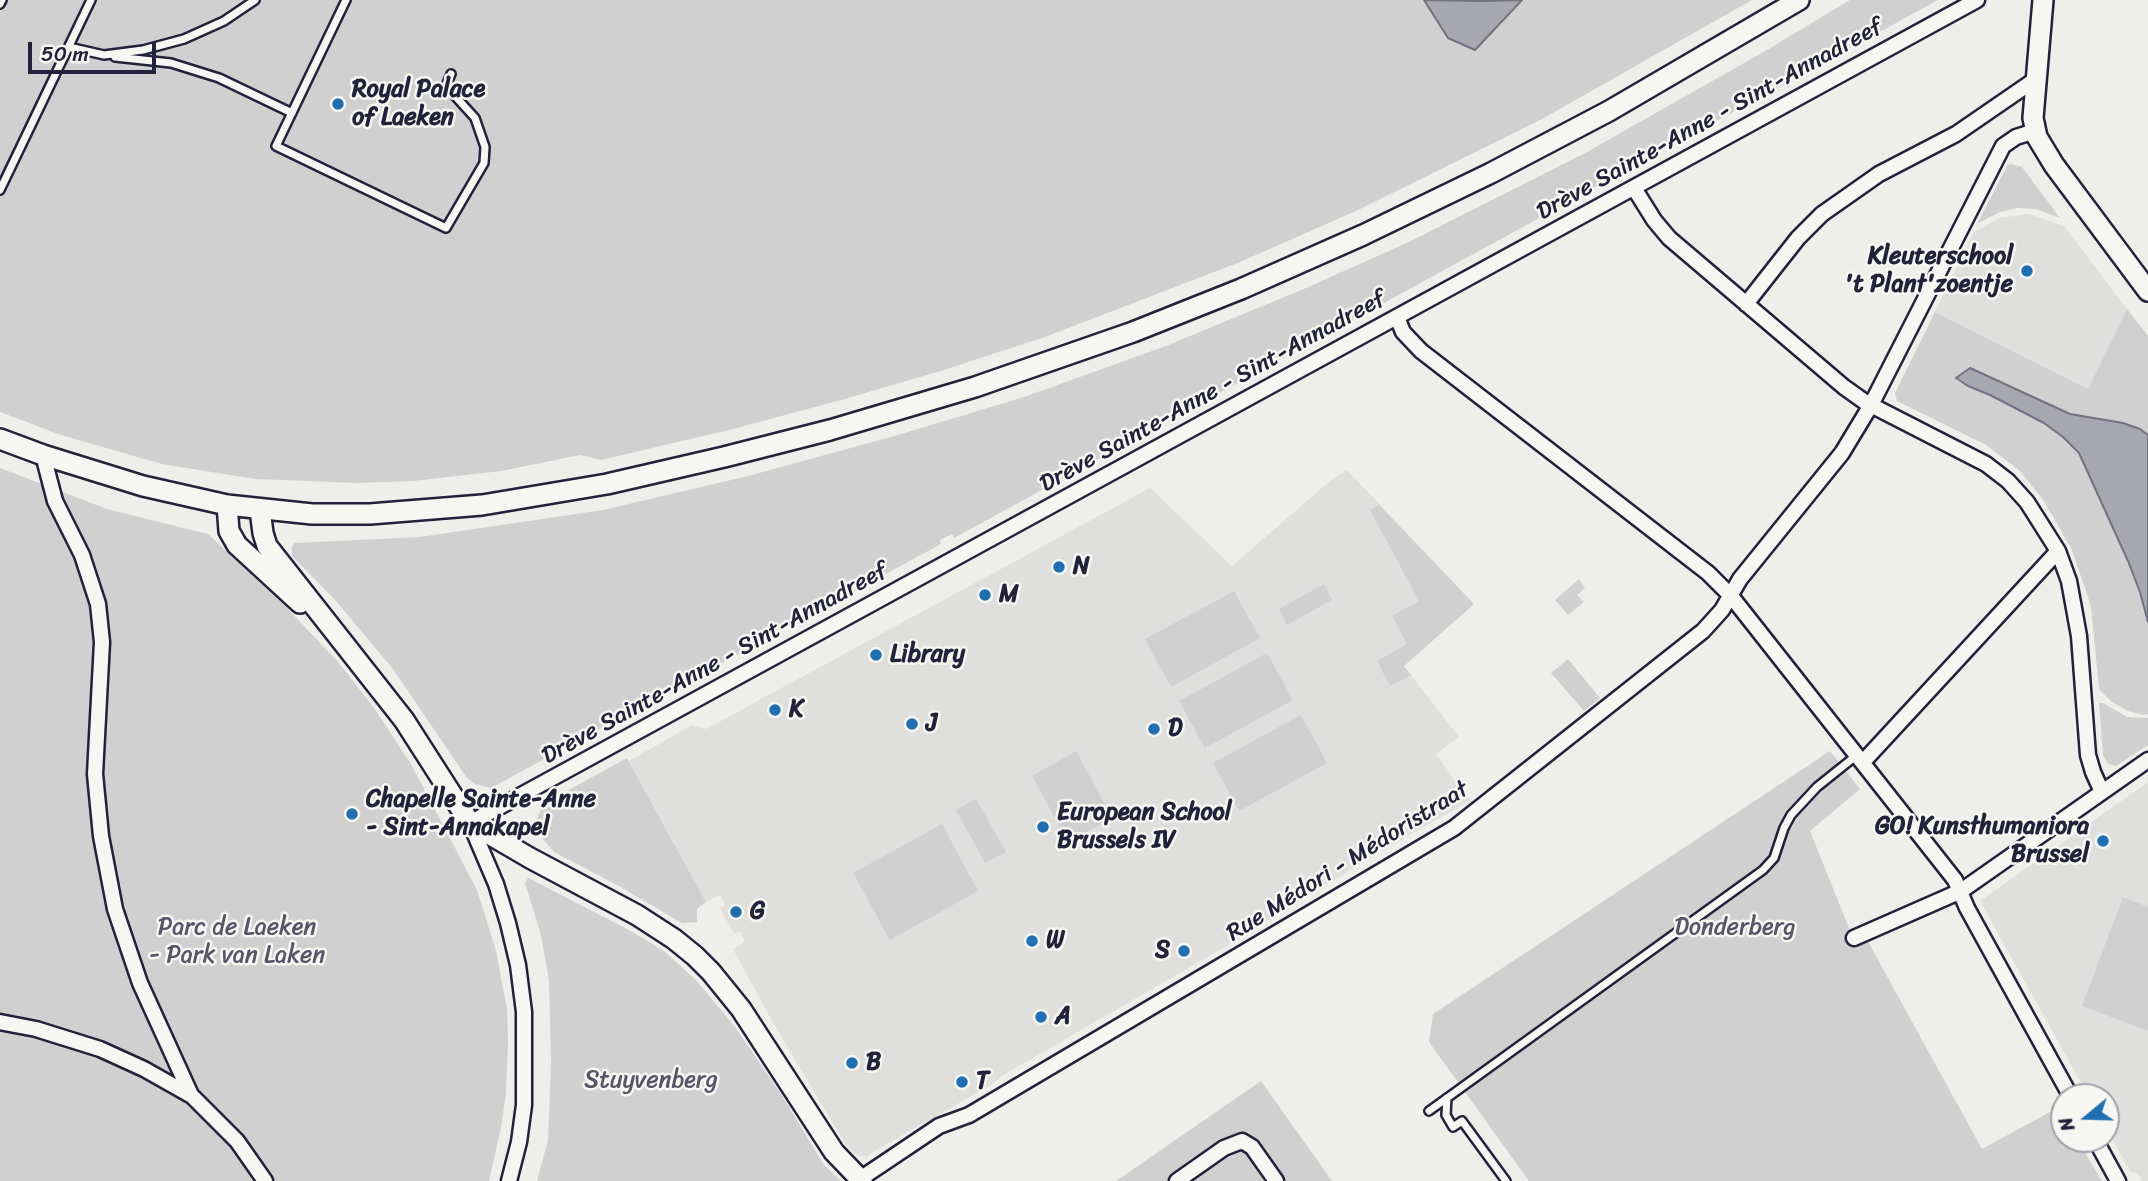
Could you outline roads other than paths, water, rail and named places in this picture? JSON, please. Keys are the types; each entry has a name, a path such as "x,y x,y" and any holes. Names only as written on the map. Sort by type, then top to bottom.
{"main road":[{"path":"0,439 144,486 227,505 312,514 453,509 542,496 724,457 843,426 975,387 1190,310 1385,225 1491,173 1609,111 1799,0"},
{"path":"2043,0 2033,118 2035,131 2054,165 2148,291"},
{"path":"227,505 229,531 237,545 331,628"},
{"path":"260,510 262,533 267,546 404,720 470,823 638,915 695,956 741,1009 834,1152 861,1180"}],"street":[{"name":"Drève Sainte-Anne - Sint-Annadreef","path":"470,823 1977,0"},
{"path":"1746,304 1798,238 1822,214 1879,174 1956,134 2036,79"},
{"name":"Rue Médori - Médoristraat","path":"861,1180 939,1126 961,1119 1454,828 1703,631 1722,610 1740,579 1837,459 1871,405 1996,159 2011,139 2035,131"},
{"path":"1634,188 1662,230 1844,387 1871,405 1962,450 1997,472 2026,502 2058,551 2069,582 2079,636 2088,755 2102,792"},
{"path":"1397,317 1403,332 1413,344 1708,573 1731,596 1860,758 1961,891 1967,908 2063,1083"},
{"path":"43,455 55,501 82,555 98,604 102,642 95,774 101,836 115,909 140,983 191,1095"},
{"path":"1860,758 2058,551"},
{"path":"1854,938 1961,891 2148,760"},
{"path":"470,823 496,884 508,923 518,965 524,1012 524,1105 519,1142 509,1181"},
{"path":"0,1022 36,1029 100,1049 191,1095 237,1141 265,1181"},
{"path":"1177,1181 1224,1148 1242,1141 1252,1147 1276,1181"},
{"path":"2103,1153 2118,1181"}],"lane":[{"path":"0,190 91,0"},
{"path":"104,55 143,50 184,39 224,21 255,0"},
{"path":"346,0 276,146 446,228 484,163 485,147 475,118 446,86 451,74"},
{"path":"69,47 104,55 171,63 219,78 292,113"},
{"path":"1429,1111 1763,870 1774,858 1783,828 1791,815 1817,787 1860,758"},
{"path":"1447,1098 1446,1115 1453,1127 1462,1121 1506,1181"}],"place":[{"name":"Royal Palace of Laeken","path":"338,104"},
{"name":"Kleuterschool 't Plant'zoentje","path":"2027,271"},
{"name":"N","path":"1059,567"},
{"name":"M","path":"985,595"},
{"name":"Library","path":"876,655"},
{"name":"K","path":"775,710"},
{"name":"J","path":"912,724"},
{"name":"D","path":"1154,729"},
{"name":"Chapelle Sainte-Anne - Sint-Annakapel","path":"352,814"},
{"name":"European School Brussels IV","path":"1043,827"},
{"name":"GO! Kunsthumaniora Brussel","path":"2103,841"},
{"name":"G","path":"736,912"},
{"name":"W","path":"1032,941"},
{"name":"S","path":"1184,951"},
{"name":"A","path":"1041,1017"},
{"name":"B","path":"852,1063"},
{"name":"T","path":"962,1082"}],"park label":[{"name":"Donderberg","path":"1735,928"},
{"name":"Parc de Laeken - Park van Laken","path":"237,942"},
{"name":"Stuyvenberg","path":"651,1081"}]}
